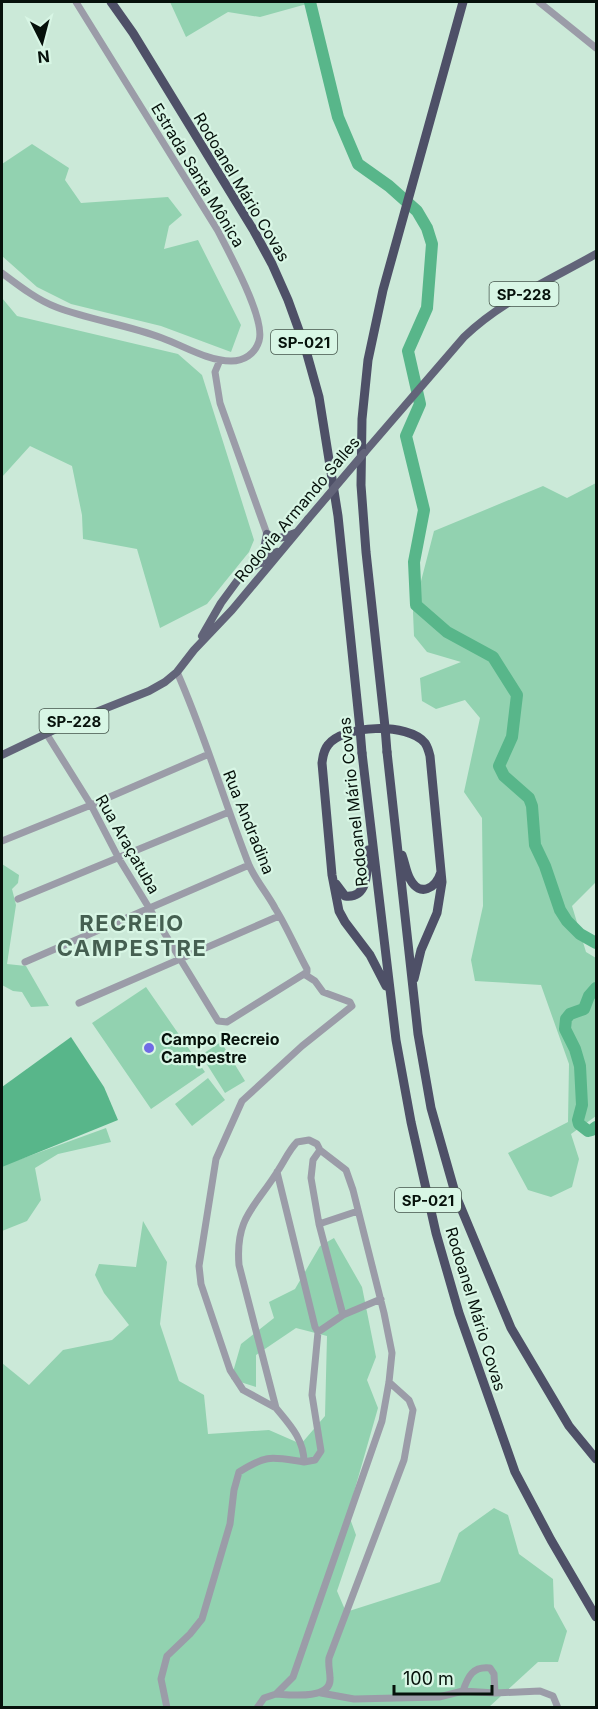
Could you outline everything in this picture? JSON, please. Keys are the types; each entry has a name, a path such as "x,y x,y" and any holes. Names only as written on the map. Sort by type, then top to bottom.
{"highway":[{"name":"Rodoanel Mário Covas","path":"111,2 133,33 254,231 272,264 300,331 319,397 338,516 389,992 418,1158 436,1233 463,1324 515,1472 551,1540 597,1617"},
{"name":"Rodoanel Mário Covas","path":"463,2 399,228 374,326 368,360 361,449 366,552 412,987 431,1108 456,1196 511,1328 568,1426 597,1459"},
{"path":"389,992 370,956 339,910 332,875 321,773 323,754 328,744 351,732 396,729 426,744 430,756 442,870 442,893 437,913 421,951 412,987"},
{"path":"332,875 345,896 358,895 363,890 366,880 370,827"},
{"path":"396,832 409,877 414,885 425,890 432,888 438,881 442,870"}],"main road":[{"name":"Rodovia Armando Salles","path":"2,755 46,733 157,688 177,672 458,344 489,315 597,254"},
{"path":"267,534 279,539 296,533"},
{"path":"259,577 271,550 267,534"},
{"path":"259,577 267,534"},
{"path":"194,650 221,603 243,573 271,550 284,547"}],"street":[{"name":"Estrada Santa Mônica","path":"2,273 55,307 160,337 220,360 234,361 245,358 254,352 259,342 261,331 258,318 236,266 202,202 76,2"},
{"path":"539,2 597,48"},
{"path":"220,360 215,372 220,403 267,534"},
{"name":"Rua Andradina","path":"177,672 197,717 249,865 307,969 304,974"},
{"name":"Rua Araçatuba","path":"46,733 91,805 117,857 218,1021 227,1022 304,974"},
{"path":"2,841 209,754"},
{"path":"18,899 229,812"},
{"path":"25,962 249,865"},
{"path":"79,1003 279,916"},
{"path":"304,974 315,981 323,993 350,1002 352,1006 302,1046 242,1101 216,1159 199,1266 201,1284 230,1371 243,1390 276,1408 298,1436 304,1452 304,1462"},
{"path":"276,1408 239,1265 238,1248 245,1217 277,1172 288,1151 297,1142 309,1140 317,1144 320,1150 346,1170 381,1299 392,1353 382,1421 293,1677 276,1694"},
{"path":"320,1150 313,1160 311,1178 319,1224 343,1314"},
{"path":"167,1707 160,1679 166,1656 190,1634 202,1619 230,1524 234,1490 239,1472 258,1460 270,1457 304,1462 315,1460 321,1451 312,1395 318,1332 277,1172"},
{"path":"319,1224 358,1211"},
{"path":"318,1332 343,1314 381,1299"},
{"path":"321,1693 328,1687 331,1678 328,1659 404,1460 413,1410 409,1400 389,1382"},
{"path":"463,1691 468,1678 481,1667 490,1668 494,1674 495,1693"},
{"path":"257,1707 264,1698 276,1694 321,1693 354,1699 439,1697 463,1691 495,1693 540,1691 553,1696 558,1707"}],"shaded area":[{"path":"170,2 314,2 260,17 228,12 186,37"},
{"path":"32,144 69,168 65,180 81,203 168,197 182,215 169,226 164,249 198,240 241,325 231,352 161,326 71,304 37,287 2,256 2,164"},
{"path":"2,298 17,316 178,354 202,375 254,540 249,552 207,604 160,628 137,549 83,539 82,515 72,466 30,446 2,477"},
{"path":"596,483 596,882 572,906 586,952 596,958 596,1116 571,1134 579,1159 572,1187 551,1197 528,1190 508,1153 568,1122 569,1064 541,985 475,981 471,960 483,906 482,818 464,792 480,718 465,700 436,709 422,701 420,678 461,662 427,652 414,636 413,612 434,531 543,486 567,498"},
{"path":"2,864 19,875 18,883 12,889 16,905 7,964 26,966 49,1006 31,1007 22,992 13,991 2,985"},
{"name":"Campo Recreio Campestre","path":"146,987 205,1072 151,1109 92,1023"},
{"path":"71,1037 104,1087 118,1120 2,1167 2,1087"},
{"path":"221,1042 245,1081 225,1093 201,1055"},
{"path":"208,1078 225,1100 192,1126 175,1104"},
{"path":"106,1128 111,1142 58,1154 35,1168 41,1200 27,1221 2,1231 2,1162 18,1160"},
{"path":"143,1221 167,1262 160,1324 179,1381 204,1395 208,1434 269,1430 301,1444 325,1416 327,1336 296,1328 256,1355 256,1387 231,1379 241,1344 274,1318 269,1302 295,1289 320,1246 334,1238 362,1287 376,1357 367,1380 378,1408 348,1513 356,1535 337,1591 346,1612 440,1582 459,1533 494,1508 508,1515 519,1554 553,1579 554,1607 567,1631 558,1662 538,1662 489,1707 2,1707 2,1363 29,1385 63,1350 112,1340 129,1325 104,1293 95,1275 99,1264 136,1267"}],"waterway":[{"path":"310,2 338,117 358,164 389,186 417,211 427,228 432,244 427,308 408,351 420,404 406,436 424,510 414,562 416,605 447,632 493,657 517,695 512,737 499,766 504,776 529,798 532,806 535,845 560,910 580,934 596,943"},
{"path":"596,988 589,996 584,1009 570,1014 566,1019 565,1029 580,1066 582,1105 579,1124 588,1131 596,1127"}],"place":[{"name":"Campo Recreio Campestre","path":"149,1048"}],"district":[{"name":"RECREIO CAMPESTRE","path":"132,936"}]}
